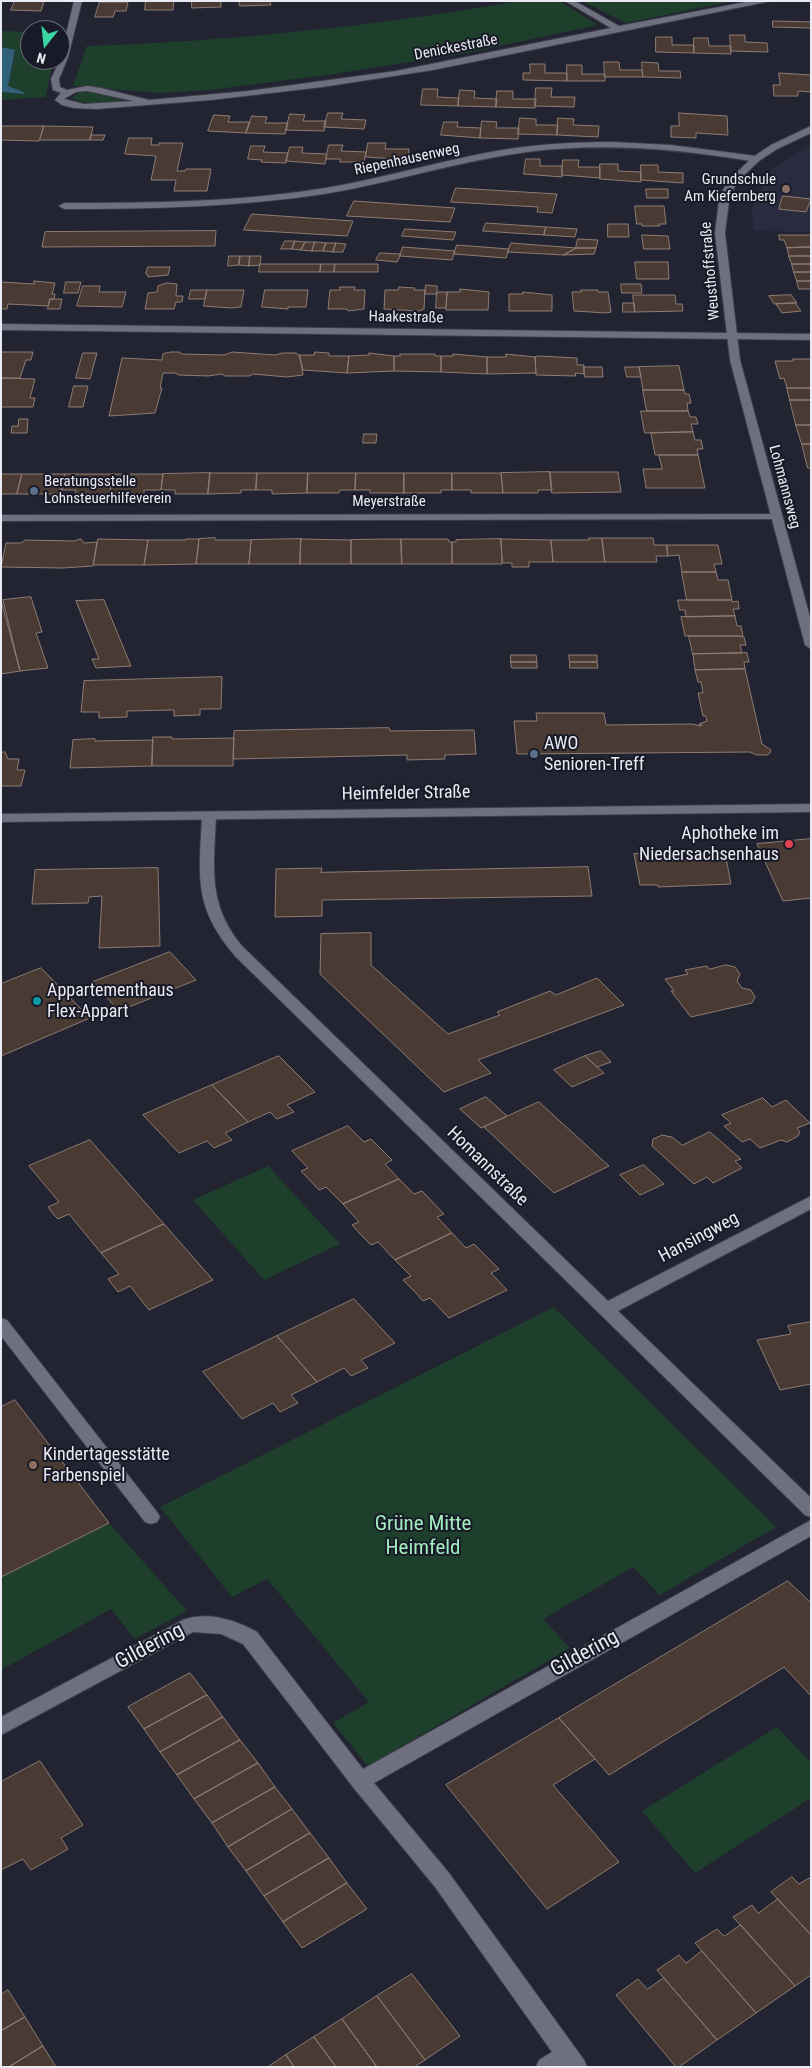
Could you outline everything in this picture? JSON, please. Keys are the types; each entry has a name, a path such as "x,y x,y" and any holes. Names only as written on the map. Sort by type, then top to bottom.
{"street":[{"path":"68,93 56,88 55,79 64,57 78,1"},
{"path":"568,1 618,29"},
{"name":"Denickestraße","path":"148,102 95,89 84,89 68,93 60,98 61,102 79,107 148,102 250,94 392,74 767,1"},
{"name":"Weusthoffstraße","path":"732,336 720,233 721,218 729,188 756,159 790,137 811,129"},
{"name":"Riepenhausenweg","path":"64,206 188,204 302,194 356,185 504,153 548,148 648,147 704,150 756,159"},
{"name":"Haakestraße","path":"1,327 811,337"},
{"name":"Lohmannsweg","path":"732,336 736,360 776,517 808,620 811,645"},
{"name":"Meyerstraße","path":"1,518 776,517"},
{"name":"Heimfelder Straße","path":"1,818 811,808"},
{"name":"Homannstraße","path":"208,816 208,888 212,910 230,942 278,992 811,1510"},
{"name":"Hansingweg","path":"605,1310 811,1202"},
{"path":"1,1324 151,1517"},
{"name":"Gildering","path":"360,1781 811,1527"},
{"name":"Gildering","path":"1,1727 190,1625 218,1624 233,1628 250,1638 360,1781 442,1880 571,2061 547,2067"}],"shaded area":[{"path":"1,47 15,50 8,86 25,93 23,94 1,92"},
{"name":"Grundschule Am Kiefernberg","path":"811,146 811,232 753,231 752,208 770,170 796,153"}],"green space":[{"path":"519,1 560,1 598,25 467,53 327,75 210,90 160,93 73,86 87,46 141,44 304,31 412,18"},
{"path":"582,1 733,1 626,23"},
{"path":"1,31 20,32 20,70 51,70 46,97 1,100 1,92 20,94 8,86 15,51 1,47"},
{"path":"93,92 122,101 89,103 73,98 80,93"},
{"path":"268,1166 340,1244 264,1280 193,1200"},
{"name":"Grüne Mitte Heimfeld","path":"554,1307 776,1527 660,1595 633,1567 543,1619 570,1648 368,1766 333,1723 369,1702 267,1579 232,1597 160,1507"},
{"path":"109,1523 187,1611 135,1639 111,1609 1,1670 1,1577"},
{"path":"777,1727 811,1763 811,1798 695,1873 642,1811"}],"building":[{"path":"15,1 44,1 41,11 11,10"},
{"path":"146,1 174,1 173,10 145,10"},
{"path":"192,1 221,1 221,7 192,8"},
{"path":"239,1 270,1 271,5 240,6"},
{"path":"100,2 128,2 126,11 115,11 113,17 95,17"},
{"path":"773,21 811,22 811,28 773,27"},
{"path":"730,35 745,35 745,42 767,43 768,52 731,51"},
{"path":"656,37 672,37 672,45 694,45 694,53 656,52"},
{"path":"694,38 708,38 709,46 731,46 731,54 694,53"},
{"path":"604,62 619,62 620,70 642,70 643,77 605,77"},
{"path":"642,62 658,63 659,71 680,71 681,78 643,77"},
{"path":"530,64 545,64 545,73 567,73 567,81 523,80 523,73 530,73"},
{"path":"567,65 582,65 582,74 605,74 605,81 567,81"},
{"path":"779,73 811,75 811,92 798,91 798,96 774,96 773,85 780,85"},
{"path":"536,88 552,88 551,97 575,97 574,107 535,106"},
{"path":"423,89 438,89 437,97 459,98 458,106 421,105"},
{"path":"460,90 475,91 474,98 497,99 496,107 458,106"},
{"path":"497,91 513,91 513,99 536,99 535,108 496,107"},
{"path":"328,113 343,113 341,119 366,120 364,129 324,127"},
{"path":"679,113 727,116 728,135 696,133 696,138 671,137 671,126 679,126"},
{"path":"290,114 305,115 303,121 326,121 324,131 286,130"},
{"path":"214,115 230,116 228,122 250,122 246,133 208,131"},
{"path":"252,116 267,117 265,123 288,123 285,134 246,133"},
{"path":"520,118 536,119 536,125 558,125 557,135 518,134"},
{"path":"558,118 574,119 573,125 599,126 598,137 557,135"},
{"path":"482,121 497,122 496,128 519,128 518,139 480,138"},
{"path":"444,122 458,122 457,127 481,128 480,138 441,135"},
{"path":"1,126 44,126 39,141 1,140"},
{"path":"44,126 93,127 90,140 40,140"},
{"path":"91,135 105,135 103,140 90,140"},
{"path":"129,138 152,138 151,145 183,143 177,171 211,169 207,191 174,191 176,180 151,180 156,156 125,154"},
{"path":"368,143 386,143 385,149 409,149 408,160 366,157"},
{"path":"329,145 343,145 341,151 366,152 364,162 340,162 340,159 326,159"},
{"path":"251,146 265,146 263,152 288,153 286,163 261,162 262,160 248,159"},
{"path":"290,147 303,147 302,153 327,154 325,164 286,161"},
{"path":"526,159 540,159 540,166 562,166 562,177 524,174"},
{"path":"563,160 579,160 578,167 600,167 600,178 562,175"},
{"path":"600,164 618,164 618,171 641,172 641,182 600,179"},
{"path":"641,165 658,165 658,172 683,173 683,183 641,180"},
{"path":"456,188 557,194 552,213 537,212 538,207 451,202"},
{"path":"646,189 668,189 668,198 647,198"},
{"path":"783,196 811,199 806,212 779,209"},
{"path":"354,201 455,208 450,222 347,216"},
{"path":"635,206 664,206 666,224 642,226 642,224 637,224"},
{"path":"252,214 353,221 347,236 244,230"},
{"path":"486,223 546,227 544,235 483,231"},
{"path":"608,224 628,224 629,237 608,237"},
{"path":"546,227 577,229 575,237 544,235"},
{"path":"405,229 456,232 453,240 402,236"},
{"path":"216,231 215,246 42,247 45,232"},
{"path":"642,235 668,236 670,249 644,249"},
{"path":"779,235 811,235 811,247 787,248 784,240 780,240"},
{"path":"578,239 598,240 596,248 576,248"},
{"path":"285,241 295,241 292,249 281,249"},
{"path":"295,241 305,242 301,250 292,249"},
{"path":"305,242 315,242 312,251 301,250"},
{"path":"315,242 326,243 323,251 312,251"},
{"path":"326,243 336,243 333,252 323,251"},
{"path":"336,243 346,244 343,252 333,252"},
{"path":"511,243 576,248 564,255 508,252"},
{"path":"457,245 509,249 506,258 454,254"},
{"path":"403,247 455,251 452,260 400,256"},
{"path":"811,247 811,256 789,256 787,248"},
{"path":"576,248 596,248 594,254 564,255"},
{"path":"380,253 401,254 397,262 376,260"},
{"path":"229,256 240,256 239,265 228,266"},
{"path":"240,256 250,256 249,266 239,265"},
{"path":"250,256 261,256 260,265 249,266"},
{"path":"789,256 811,256 811,264 792,264"},
{"path":"635,262 668,262 669,279 637,279"},
{"path":"260,264 321,264 320,272 259,272"},
{"path":"321,264 335,264 334,272 320,272"},
{"path":"335,264 378,264 378,272 334,272"},
{"path":"792,264 811,264 811,272 794,272"},
{"path":"148,267 170,267 168,275 148,277 146,274"},
{"path":"794,272 811,272 811,281 797,281"},
{"path":"34,281 55,283 52,294 55,294 54,299 50,299 48,306 8,304 7,309 1,309 1,282 34,284"},
{"path":"797,281 811,281 811,289 799,289"},
{"path":"66,282 81,282 78,293 64,293"},
{"path":"167,283 177,284 176,296 183,296 182,302 176,302 174,309 145,309 148,293 157,292 158,286"},
{"path":"621,284 641,284 642,293 622,293"},
{"path":"426,285 437,286 437,294 425,294"},
{"path":"83,286 100,286 99,292 126,292 122,307 77,306"},
{"path":"340,287 355,287 354,290 365,290 364,309 348,311 347,309 328,309 330,290 340,290"},
{"path":"399,287 425,290 424,309 419,311 384,309 385,290 398,290"},
{"path":"460,289 489,292 488,310 446,310 447,292 460,292"},
{"path":"191,290 207,290 205,299 189,299"},
{"path":"207,290 244,290 241,307 204,306"},
{"path":"265,290 308,290 306,307 288,307 288,309 262,307"},
{"path":"581,290 608,292 611,312 574,311 572,292 581,292"},
{"path":"437,292 447,292 446,308 436,308"},
{"path":"523,292 552,295 552,311 509,311 509,294 523,294"},
{"path":"633,295 675,295 676,304 682,304 683,311 635,312"},
{"path":"791,295 797,303 774,304 769,296"},
{"path":"50,299 62,299 60,309 48,309"},
{"path":"623,303 634,303 635,312 623,312"},
{"path":"795,303 801,311 782,313 776,304"},
{"path":"1,352 33,352 31,360 26,360 20,378 1,378"},
{"path":"171,352 224,355 232,352 275,355 296,353 300,356 303,375 287,377 253,374 249,376 225,376 222,374 208,376 163,373 160,388 162,388 155,413 109,416 122,358 162,360 163,354"},
{"path":"315,352 329,353 329,356 349,356 347,373 303,370 299,355 314,355"},
{"path":"83,353 97,353 90,379 76,378"},
{"path":"369,353 394,356 394,371 347,373 349,356 369,355"},
{"path":"400,354 435,354 435,356 441,356 441,372 394,371 394,356 400,356"},
{"path":"453,354 487,357 487,374 441,372 441,356 453,356"},
{"path":"506,354 535,357 536,373 487,374 487,357 506,357"},
{"path":"535,357 577,358 577,365 584,365 584,374 575,373 576,376 536,375"},
{"path":"793,359 811,359 811,388 787,388 784,378 780,379 775,361 793,361"},
{"path":"679,366 684,390 643,390 639,367"},
{"path":"584,367 602,367 603,377 585,377"},
{"path":"625,367 639,367 641,377 627,377"},
{"path":"1,378 35,379 30,398 35,398 33,407 1,407"},
{"path":"74,386 88,386 83,407 69,407"},
{"path":"787,388 811,388 811,400 790,400"},
{"path":"643,390 684,390 685,394 689,394 691,403 687,403 688,411 647,411"},
{"path":"790,400 811,400 811,425 796,425"},
{"path":"641,411 688,411 690,417 696,417 698,424 691,424 693,432 645,433"},
{"path":"19,419 28,419 27,433 11,433 12,426 18,426"},
{"path":"796,425 811,425 811,444 802,444"},
{"path":"693,432 695,440 701,440 703,449 697,449 698,455 655,455 651,433"},
{"path":"364,434 377,434 376,443 363,443"},
{"path":"802,444 811,444 811,468 808,468"},
{"path":"659,455 698,455 705,488 646,488 643,469 662,469"},
{"path":"550,472 618,472 621,492 552,493"},
{"path":"550,472 552,490 538,490 538,493 503,493 501,473"},
{"path":"210,473 257,473 256,490 241,490 241,493 208,494"},
{"path":"210,473 208,494 175,494 175,490 161,490 163,474"},
{"path":"257,473 308,473 307,493 272,494 272,490 256,490"},
{"path":"308,473 356,473 355,490 340,490 339,493 307,493"},
{"path":"356,473 404,473 404,493 370,493 370,490 355,490"},
{"path":"404,473 452,473 452,490 441,490 441,493 404,493"},
{"path":"452,473 501,473 503,493 471,493 471,490 452,490"},
{"path":"1,474 22,474 17,494 1,494"},
{"path":"22,474 65,474 61,494 17,494"},
{"path":"65,474 113,474 110,494 75,494 76,490 61,490"},
{"path":"113,474 163,474 161,490 144,490 144,494 110,494"},
{"path":"215,538 215,540 251,540 249,564 196,564 199,539"},
{"path":"589,538 602,538 605,562 553,562 551,540 589,540"},
{"path":"602,538 653,538 654,545 667,545 668,556 656,556 657,562 605,562"},
{"path":"81,539 84,543 97,542 93,566 63,568 1,567 6,543 21,543 25,540 74,541"},
{"path":"98,539 148,540 144,565 94,565"},
{"path":"199,539 196,564 144,565 148,540"},
{"path":"301,539 300,564 249,564 251,540"},
{"path":"301,539 351,540 351,564 300,564"},
{"path":"401,539 402,564 351,564 351,540"},
{"path":"401,539 448,539 449,542 452,542 452,564 402,564"},
{"path":"501,539 551,540 553,562 529,562 529,567 512,567 512,563 503,563"},
{"path":"501,539 502,564 452,564 452,542 456,542 456,540"},
{"path":"667,545 718,545 722,564 714,564 716,572 682,572 679,555 668,556"},
{"path":"682,572 716,572 718,580 728,580 732,600 687,600"},
{"path":"31,597 42,632 36,633 48,668 20,671 3,600"},
{"path":"1,600 20,671 1,674"},
{"path":"104,600 131,666 96,668 92,659 99,659 76,601"},
{"path":"678,600 732,600 732,602 738,601 739,609 733,609 735,616 686,617 685,610 680,610"},
{"path":"735,616 737,626 741,626 743,636 685,636 681,617"},
{"path":"689,636 744,637 746,645 740,645 742,653 693,654"},
{"path":"747,653 749,662 744,662 745,669 695,670 693,654"},
{"path":"511,655 536,655 537,662 511,662"},
{"path":"569,655 597,655 597,662 570,662"},
{"path":"511,662 537,662 537,668 512,668"},
{"path":"570,662 597,662 598,668 570,668"},
{"path":"745,669 762,744 771,750 767,755 757,755 750,752 517,754 514,721 537,721 536,713 604,713 606,725 692,724 701,726 699,724 707,721 706,716 703,716 698,693 703,693 701,682 698,682 695,670"},
{"path":"222,677 221,709 200,709 200,715 174,716 174,710 127,711 127,717 99,718 99,712 81,712 84,681"},
{"path":"389,728 390,731 474,730 476,754 445,755 445,759 407,760 407,755 233,759 234,731"},
{"path":"153,737 172,737 172,739 234,738 233,766 152,766"},
{"path":"95,739 95,741 153,740 152,766 70,768 73,740"},
{"path":"5,752 8,759 19,759 17,770 25,770 21,786 1,786 1,753"},
{"path":"811,839 811,898 783,901 757,844"},
{"path":"725,853 731,884 658,887 658,885 640,885 634,854"},
{"path":"588,867 592,896 322,900 322,916 275,917 276,869 322,868 321,872"},
{"path":"158,868 160,946 99,948 102,896 89,897 88,903 32,904 35,870"},
{"path":"371,933 371,965 448,1034 500,1015 497,1012 550,991 556,995 597,978 624,1005 478,1060 491,1073 444,1092 320,974 321,934"},
{"path":"170,952 196,980 119,1011 93,982"},
{"path":"726,965 735,967 740,974 737,981 742,988 751,990 755,997 752,1003 691,1017 671,991 674,991 665,979 688,974 685,970 707,966 709,969"},
{"name":"Appartementhaus Flex-Appart","path":"41,968 90,1018 1,1056 1,984"},
{"path":"601,1051 611,1062 597,1067 585,1056"},
{"path":"279,1056 315,1092 287,1105 294,1112 277,1119 270,1112 248,1122 212,1085"},
{"path":"585,1056 604,1073 572,1087 554,1070"},
{"path":"212,1085 248,1122 225,1133 232,1140 214,1148 207,1141 179,1153 143,1115"},
{"path":"486,1097 507,1116 481,1128 460,1109"},
{"path":"763,1098 772,1107 786,1100 810,1123 797,1128 800,1132 798,1136 787,1142 781,1140 760,1148 750,1139 742,1142 724,1126 731,1123 722,1115"},
{"path":"539,1102 609,1166 554,1193 484,1127"},
{"path":"348,1126 364,1142 371,1139 392,1160 385,1164 399,1179 343,1204 326,1187 319,1190 301,1171 308,1168 292,1151"},
{"path":"710,1132 741,1159 735,1161 742,1168 713,1183 707,1177 694,1184 652,1146 653,1139 662,1135 672,1137 682,1145"},
{"path":"90,1140 164,1224 101,1253 69,1214 58,1219 53,1214 48,1207 59,1202 29,1166"},
{"path":"644,1165 664,1184 640,1195 620,1175"},
{"path":"399,1179 414,1194 422,1191 444,1214 437,1217 452,1233 395,1260 378,1242 371,1245 362,1236 352,1225 359,1222 343,1204"},
{"path":"164,1224 213,1280 149,1310 130,1286 118,1292 108,1279 119,1274 101,1253"},
{"path":"452,1233 466,1248 474,1244 499,1269 491,1273 507,1290 449,1318 430,1298 423,1301 403,1280 411,1276 395,1260"},
{"path":"354,1299 395,1343 361,1360 368,1368 351,1376 344,1368 317,1382 277,1336"},
{"path":"811,1322 811,1384 780,1390 757,1340 791,1334 788,1326"},
{"path":"277,1336 317,1382 291,1395 298,1403 280,1412 273,1403 242,1419 203,1372"},
{"name":"Kindertagesstätte Farbenspiel","path":"15,1400 109,1523 1,1577 1,1407"},
{"path":"788,1581 811,1603 811,1696 784,1667 609,1775 559,1718"},
{"path":"190,1673 207,1695 144,1729 128,1707"},
{"path":"207,1695 223,1717 160,1752 144,1729"},
{"path":"223,1717 240,1740 177,1775 160,1752"},
{"path":"559,1718 595,1759 553,1785 619,1862 547,1909 446,1785"},
{"path":"240,1740 258,1763 194,1799 177,1775"},
{"path":"40,1761 83,1825 61,1838 68,1849 31,1870 23,1859 1,1870 1,1782"},
{"path":"258,1763 275,1787 212,1823 194,1799"},
{"path":"275,1787 292,1809 228,1847 212,1823"},
{"path":"292,1809 310,1833 246,1871 228,1847"},
{"path":"310,1833 329,1858 264,1896 246,1871"},
{"path":"329,1858 347,1883 283,1922 264,1896"},
{"path":"792,1877 799,1884 811,1877 811,1935 771,1892"},
{"path":"347,1883 367,1909 302,1948 283,1922"},
{"path":"778,1899 811,1935 811,1975 795,1986 733,1917 752,1905 758,1913"},
{"path":"741,1925 795,1986 756,2013 695,1943 717,1929 724,1936"},
{"path":"702,1951 756,2013 717,2040 657,1970 679,1955 686,1963"},
{"path":"412,1974 460,2036 425,2060 377,1996"},
{"path":"664,1978 717,2040 679,2067 676,2067 616,1995 638,1979 647,1989"},
{"path":"8,1990 25,2017 1,2031 1,1995"},
{"path":"377,1996 425,2060 414,2067 377,2067 342,2019"},
{"path":"25,2017 43,2046 9,2067 1,2067 1,2031"},
{"path":"342,2019 377,2067 336,2067 314,2037"},
{"path":"314,2037 336,2067 294,2067 286,2055"},
{"path":"43,2046 56,2067 9,2067"},
{"path":"286,2055 294,2067 268,2067"}],"place":[{"name":"Grundschule Am Kiefernberg","path":"786,189"},
{"name":"Beratungsstelle Lohnsteuerhilfeverein","path":"34,491"},
{"name":"AWO Senioren-Treff","path":"534,754"},
{"name":"Aphotheke im Niedersachsenhaus","path":"789,844"},
{"name":"Appartementhaus Flex-Appart","path":"37,1001"},
{"name":"Kindertagesstätte Farbenspiel","path":"33,1465"}]}
